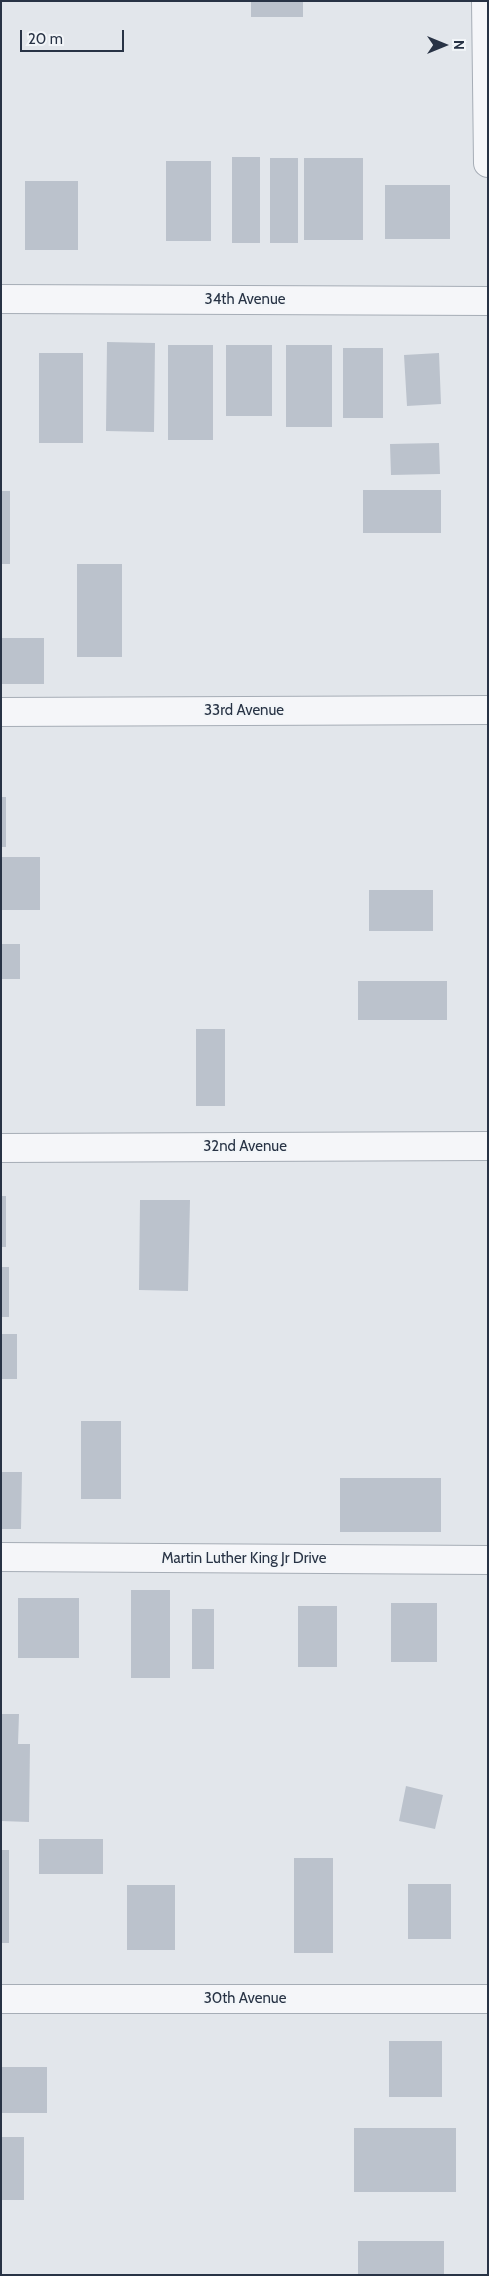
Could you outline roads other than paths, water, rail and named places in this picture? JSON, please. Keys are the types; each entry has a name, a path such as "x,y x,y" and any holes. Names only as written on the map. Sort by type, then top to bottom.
{"street":[{"path":"486,1 488,163"},
{"name":"34th Avenue","path":"1,299 488,302"},
{"name":"33rd Avenue","path":"1,712 488,710"},
{"name":"32nd Avenue","path":"1,1148 488,1146"},
{"name":"Martin Luther King Jr Drive","path":"1,1557 488,1560"},
{"name":"30th Avenue","path":"1,1999 488,1999"}]}
